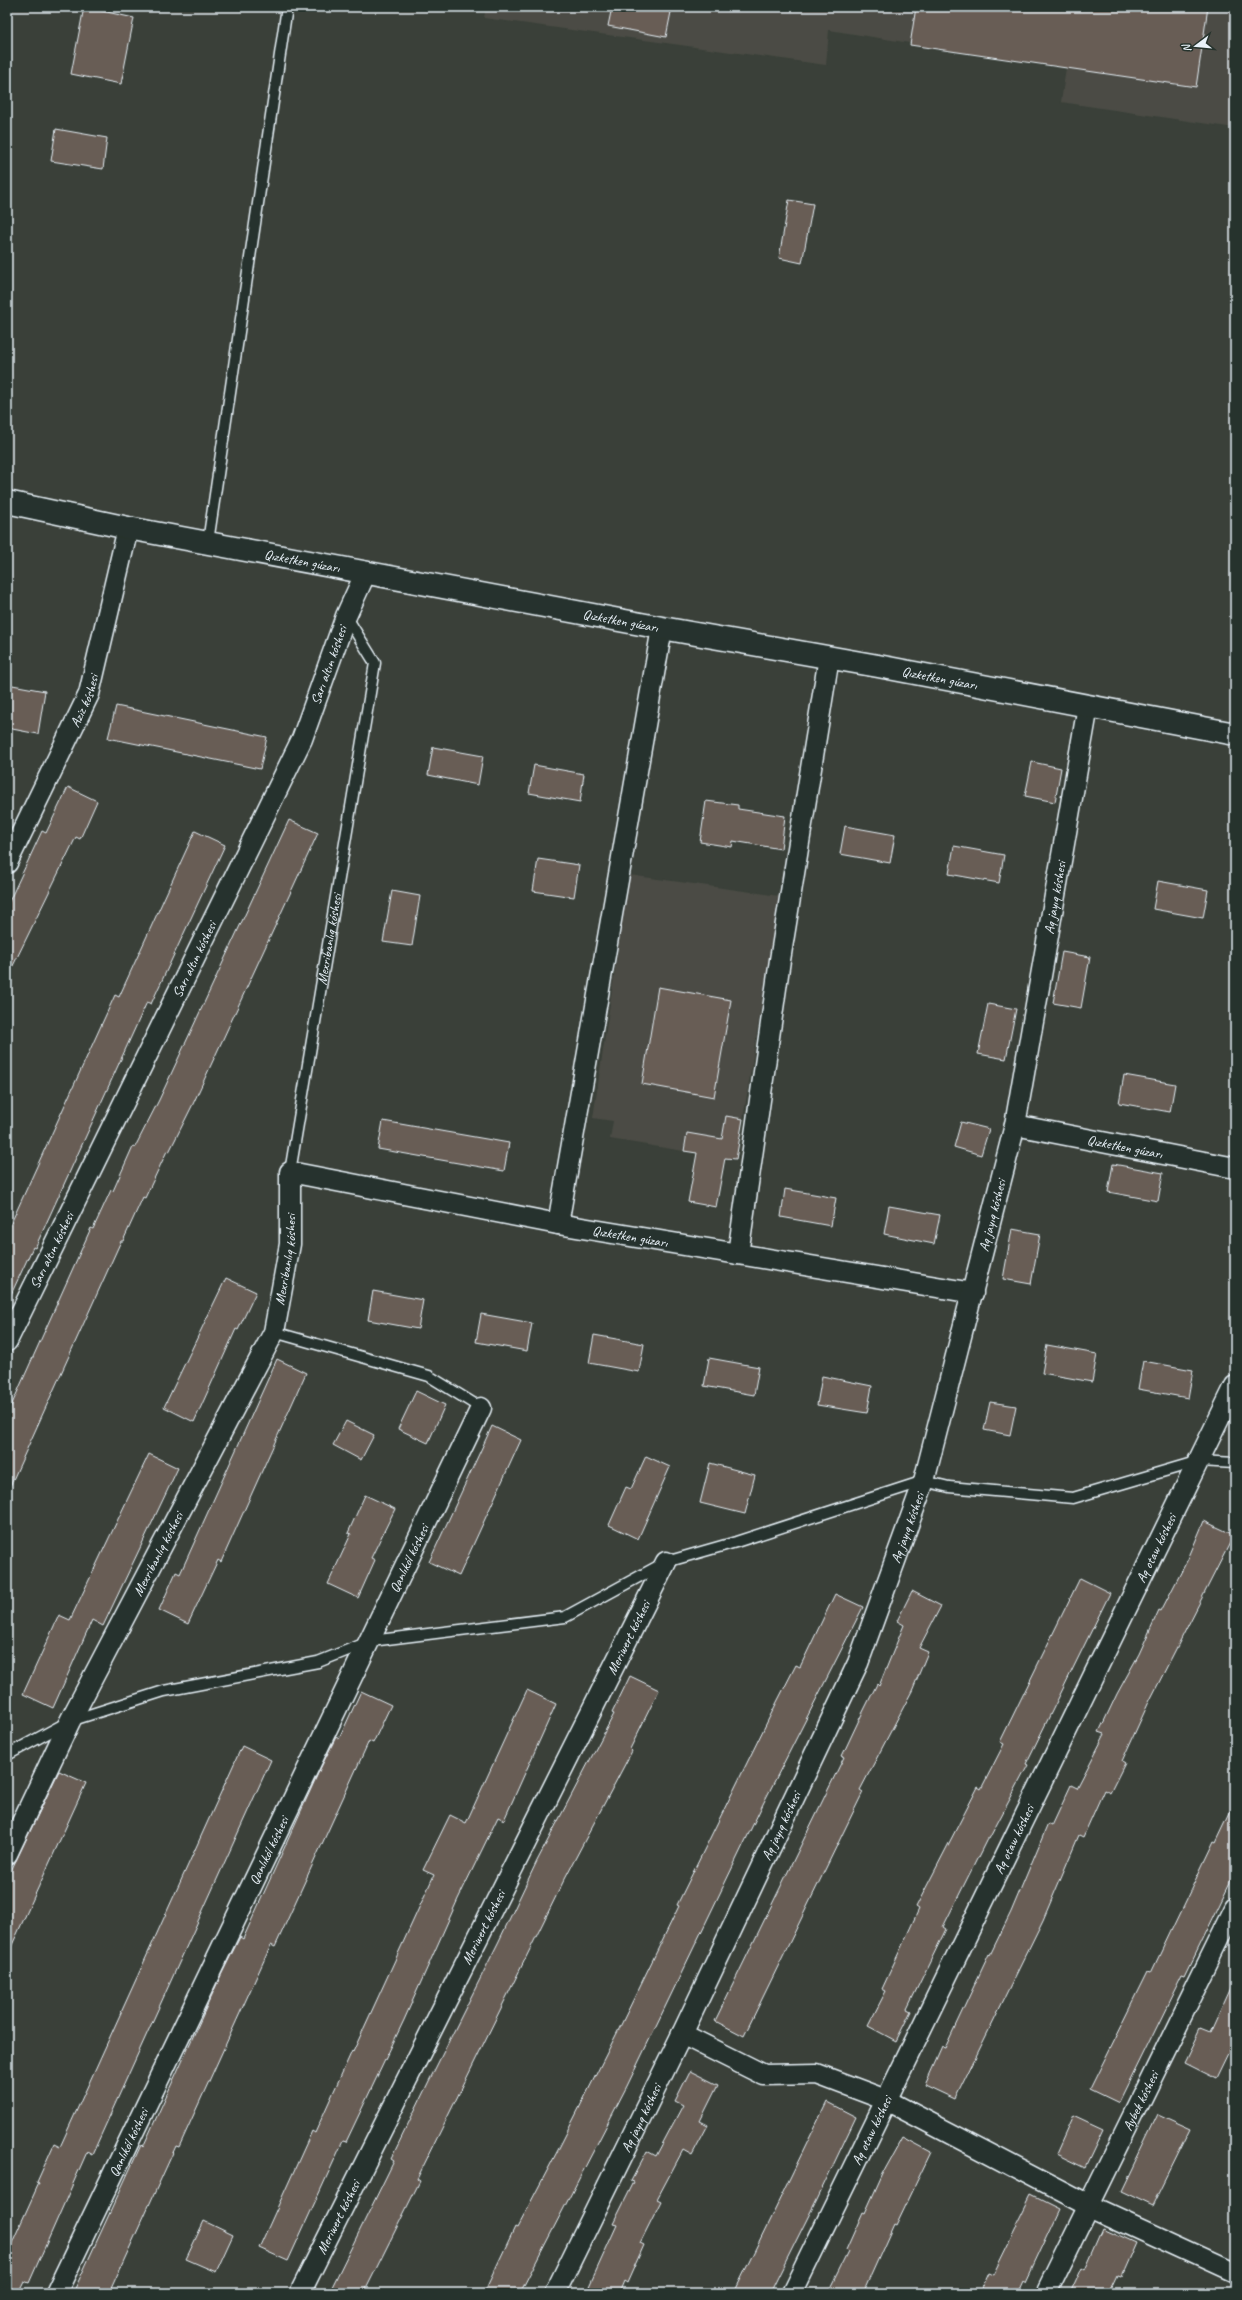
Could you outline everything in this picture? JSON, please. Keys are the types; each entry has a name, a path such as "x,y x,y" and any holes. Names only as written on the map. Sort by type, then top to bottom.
{"street":[{"name":"Qızketken gúzarı","path":"7,502 128,528 662,628 829,657 1235,734"},
{"name":"Aziz kóshesi","path":"7,863 89,694 128,528"},
{"name":"Sarı altın kóshesi","path":"7,1341 302,739 346,616 366,572"},
{"path":"558,1224 662,628"},
{"path":"738,1254 780,960 829,657"},
{"name":"Aq jayıq kóshesi","path":"555,2293 682,2034 858,1663 924,1481 1015,1126 1088,706"},
{"name":"Qızketken gúzarı","path":"1015,1126 1235,1168"},
{"name":"Qızketken gúzarı","path":"290,1172 558,1224 973,1293"},
{"name":"Mexribanlıq kóshesi","path":"7,1854 70,1721 274,1332 290,1244 290,1172"},
{"name":"Aq otaw kóshesi","path":"792,2293 1235,1386"},
{"name":"Qanlıkól kóshesi","path":"56,2293 482,1408"},
{"name":"Meriwert kóshesi","path":"300,2293 666,1562"},
{"name":"Aybek kóshesi","path":"1046,2293 1235,1908"},
{"path":"682,2034 764,2074 817,2074 886,2100 1089,2206 1235,2273"}],"lane":[{"path":"208,542 287,7"},
{"name":"Mexribanlıq kóshesi","path":"290,1172 375,663 346,616"},
{"path":"274,1332 429,1376 482,1408"},
{"path":"7,1754 70,1721 164,1691 318,1662 371,1641 565,1617 666,1562 736,1542 924,1481 949,1487 1073,1498 1199,1461 1235,1463"}],"shaded area":[{"path":"486,7 1235,7 1235,128 1061,102 1066,68 829,30 826,65 484,18"},
{"path":"629,875 779,896 743,1119 726,1116 722,1139 687,1133 684,1151 610,1139 613,1121 593,1118"}],"building":[{"path":"84,7 134,18 121,84 71,74"},
{"path":"612,7 672,7 666,37 608,26"},
{"path":"916,7 1208,7 1196,87 910,45"},
{"path":"56,129 107,138 103,169 51,161"},
{"path":"789,200 813,204 802,263 779,258"},
{"path":"7,684 45,691 38,734 7,728"},
{"path":"116,706 267,737 260,769 108,738"},
{"path":"433,747 483,756 478,785 428,775"},
{"path":"1032,762 1061,768 1055,802 1025,796"},
{"path":"534,765 584,774 580,802 529,793"},
{"path":"68,787 97,801 80,839 76,837 7,978 7,906 42,831 46,833"},
{"path":"706,801 738,805 738,809 785,816 781,849 733,841 732,847 700,842"},
{"path":"289,820 318,833 193,1104 169,1152 167,1151 145,1198 143,1197 123,1241 121,1241 7,1493 7,1415 91,1228 93,1229 111,1190 113,1191 133,1146 135,1147 159,1100"},
{"path":"845,826 895,835 890,863 840,854"},
{"path":"195,831 225,845 151,1004 147,1002 35,1248 33,1247 7,1303 7,1232 115,995 119,997"},
{"path":"954,846 1004,855 999,883 949,874"},
{"path":"538,859 579,865 574,897 533,891"},
{"path":"1158,881 1208,890 1203,918 1153,909"},
{"path":"392,891 420,896 412,946 383,942"},
{"path":"1062,952 1090,957 1081,1008 1053,1003"},
{"path":"658,987 731,1000 714,1097 642,1084"},
{"path":"988,1004 1016,1009 1006,1059 978,1054"},
{"path":"1124,1075 1175,1084 1170,1112 1119,1103"},
{"path":"726,1116 743,1119 736,1159 725,1158 716,1207 688,1202 697,1153 684,1151 687,1133 722,1139"},
{"path":"383,1121 509,1143 504,1171 378,1149"},
{"path":"961,1122 989,1129 981,1155 954,1147"},
{"path":"1113,1164 1163,1173 1158,1201 1108,1192"},
{"path":"785,1189 836,1198 831,1226 781,1217"},
{"path":"889,1206 940,1215 934,1244 884,1234"},
{"path":"1012,1229 1040,1234 1031,1284 1003,1279"},
{"path":"226,1278 256,1292 238,1330 236,1329 194,1422 164,1407"},
{"path":"373,1291 423,1300 418,1329 368,1320"},
{"path":"481,1314 532,1323 527,1351 476,1342"},
{"path":"594,1335 644,1344 639,1372 589,1363"},
{"path":"1047,1345 1097,1354 1092,1382 1042,1373"},
{"path":"709,1358 759,1367 754,1395 704,1386"},
{"path":"277,1359 306,1373 221,1562 218,1560 188,1624 159,1610 176,1572 180,1574"},
{"path":"1143,1361 1193,1370 1188,1398 1138,1389"},
{"path":"822,1376 872,1386 867,1413 817,1405"},
{"path":"416,1391 445,1405 428,1443 398,1429"},
{"path":"990,1402 1016,1406 1010,1435 984,1430"},
{"path":"346,1421 374,1435 361,1460 333,1445"},
{"path":"492,1426 521,1440 459,1576 429,1562"},
{"path":"149,1454 178,1468 103,1626 92,1620 53,1708 23,1694 59,1615 70,1620"},
{"path":"646,1456 670,1467 638,1539 609,1525 626,1487 631,1489"},
{"path":"710,1463 755,1475 745,1514 700,1503"},
{"path":"365,1495 395,1509 371,1558 375,1560 358,1598 328,1584 351,1534 348,1533"},
{"path":"1204,1521 1234,1535 1148,1704 1122,1761 1125,1763 1110,1793 1104,1790 1083,1837 1079,1835 1043,1920 955,2099 925,2085 942,2047 945,2048 989,1954 990,1955 1011,1912 1048,1824 1052,1826 1071,1785 1077,1788 1105,1734 1099,1732 1117,1694 1139,1654 1159,1610 1161,1611 1188,1559"},
{"path":"1080,1578 1110,1593 1026,1764 1028,1765 989,1839 987,1839 943,1927 946,1929 907,2009 911,2011 896,2041 868,2026 886,1991 882,1989 919,1909 916,1907 978,1787 981,1789 1004,1744 1000,1742"},
{"path":"912,1591 941,1606 919,1648 928,1652 912,1691 860,1790 863,1792 744,2036 715,2021 844,1757 842,1756 858,1722 877,1684 879,1686 904,1625 897,1621"},
{"path":"835,1594 863,1607 763,1804 627,2086 520,2293 484,2293 515,2227 517,2228 558,2150 619,2029 679,1906 677,1905 777,1702 796,1665 800,1667"},
{"path":"630,1676 659,1690 630,1749 632,1751 565,1878 417,2179 420,2181 364,2293 329,2293 394,2161 391,2159 429,2081 537,1861 614,1714 612,1713"},
{"path":"527,1690 556,1704 504,1820 498,1817 458,1899 404,2020 346,2142 343,2141 288,2261 259,2248 312,2131 315,2133 434,1875 423,1870 450,1815 466,1823"},
{"path":"361,1691 391,1705 373,1743 369,1741 275,1947 271,1945 179,2147 176,2146 109,2293 73,2293 141,2145 143,2147 221,1975 240,1937 243,1939 320,1769 336,1737 339,1739"},
{"path":"242,1746 271,1760 92,2155 87,2152 29,2283 24,2281 18,2293 7,2293 7,2254 39,2183 37,2182 54,2144 60,2147"},
{"path":"59,1771 86,1783 7,1956 7,1879"},
{"path":"1235,1802 1235,1873 1185,1976 1182,1975 1119,2103 1090,2089 1148,1972 1151,1973 1214,1841 1216,1842"},
{"path":"1235,1978 1235,2039 1216,2078 1184,2062 1200,2029 1210,2033"},
{"path":"690,2071 718,2085 700,2121 708,2125 692,2155 683,2150 657,2199 661,2201 640,2243 644,2245 627,2283 624,2281 619,2293 586,2293 617,2225 613,2224 634,2182 631,2181 647,2151 656,2156 683,2105 675,2101"},
{"path":"827,2102 856,2117 817,2199 770,2293 734,2293"},
{"path":"1158,2114 1191,2129 1153,2206 1121,2191"},
{"path":"1073,2115 1103,2129 1085,2167 1056,2153"},
{"path":"903,2137 931,2152 896,2225 894,2224 863,2293 840,2293 830,2288 848,2252 846,2250 863,2212 865,2213 883,2173"},
{"path":"1031,2195 1059,2209 1025,2282 1022,2280 1016,2293 980,2293 989,2273 994,2275 1018,2226 1016,2225"},
{"path":"204,2221 233,2235 216,2272 186,2259"},
{"path":"1103,2228 1136,2243 1121,2277 1118,2276 1110,2293 1070,2293 1082,2267 1085,2269"}]}
